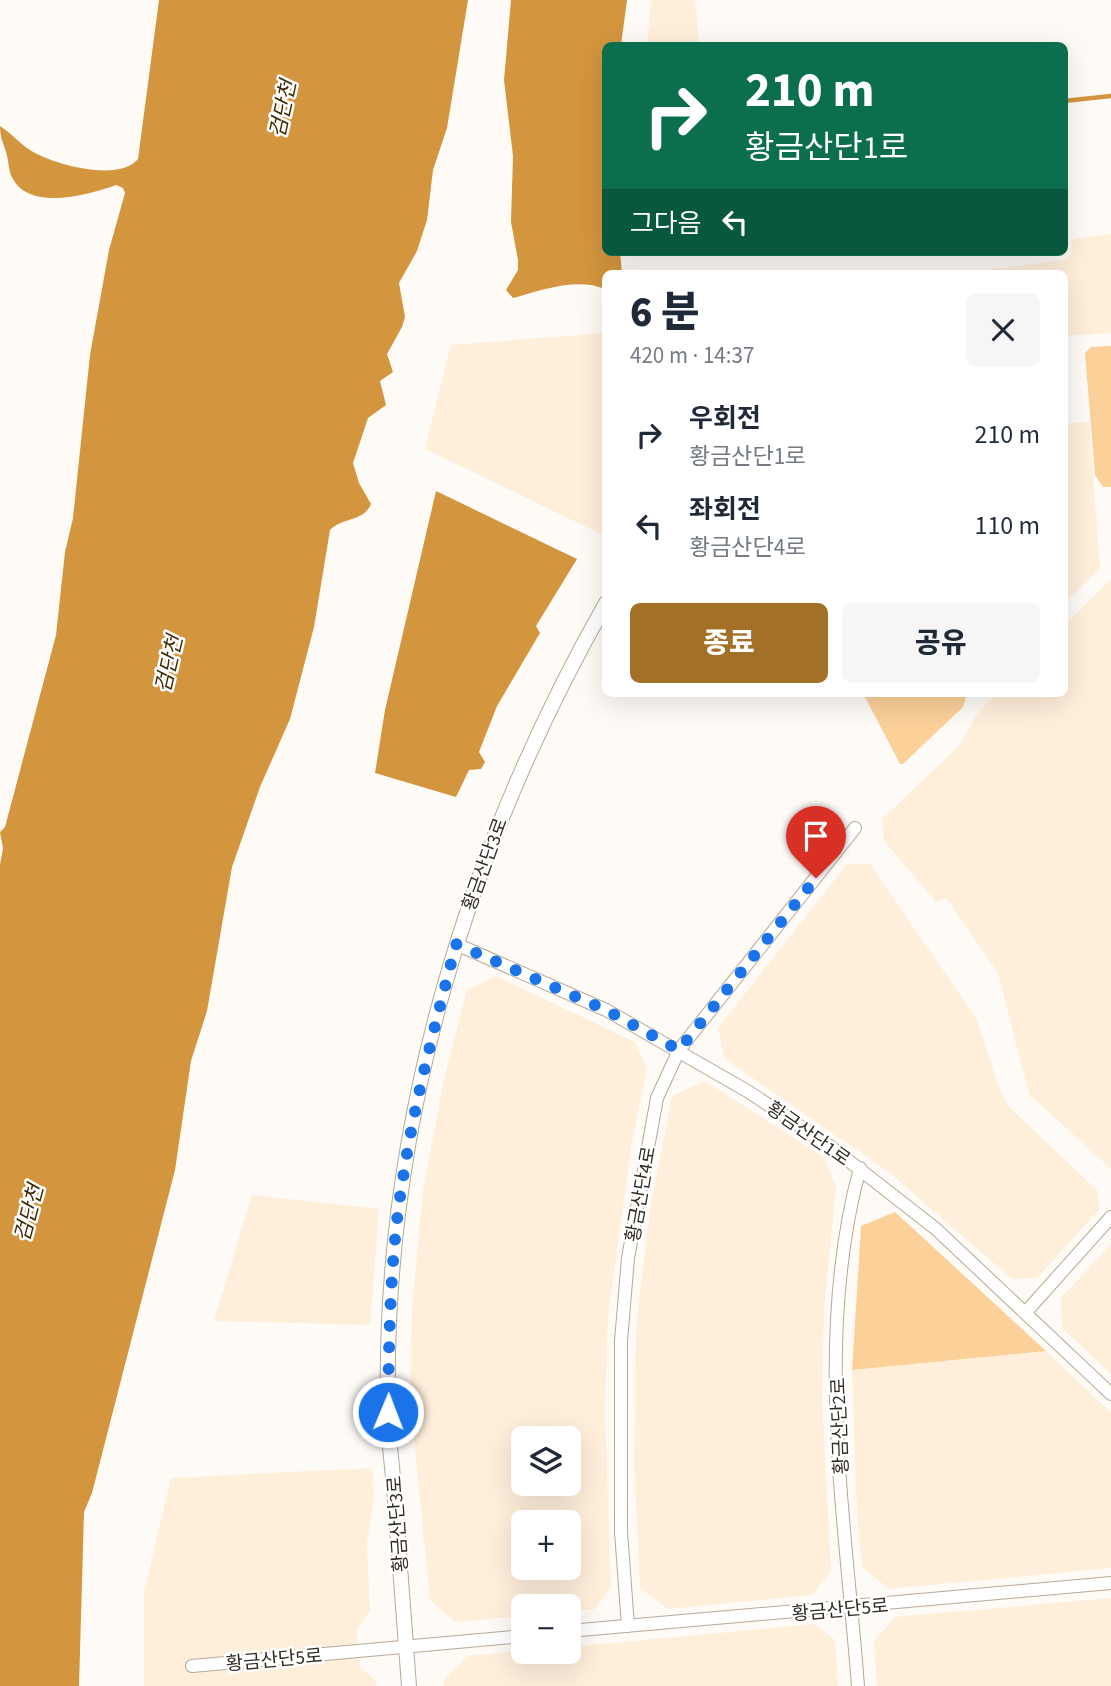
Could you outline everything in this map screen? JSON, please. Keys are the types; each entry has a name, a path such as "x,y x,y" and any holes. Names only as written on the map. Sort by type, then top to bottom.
{"street":[{"name":"황금산단3로","path":"410,1686 388,1412 394,1269 402,1180 434,1030 456,944 486,852 515,780 572,662 602,610"},
{"name":"황금산단4로","path":"628,1626 620,1446 624,1297 638,1198 657,1098 662,1082 679,1050 855,828"},
{"name":"황금산단1로","path":"456,944 606,1010 679,1050 749,1092 860,1168 936,1229 1111,1394"},
{"name":"황금산단2로","path":"858,1686 841,1477 837,1359 843,1243 860,1168"},
{"path":"1026,1312 1111,1217"},
{"name":"황금산단5로","path":"581,1630 1111,1583"},
{"name":"황금산단5로","path":"192,1666 511,1637"}],"shaded area":[{"path":"651,0 695,0 699,42 647,42"},
{"path":"1111,234 1111,333 1068,336 1068,270 985,270 1064,260 1071,254 1072,241"},
{"path":"602,333 602,535 425,449 451,345"},
{"path":"1111,346 1111,487 1103,487 1095,475 1085,353 1091,347"},
{"path":"1089,422 1100,568 1068,600 1068,424"},
{"path":"1111,579 1111,1169 1029,1094 998,973 946,898 936,902 884,841 882,819 959,746 977,714 993,697 1068,697 1068,622"},
{"path":"865,697 966,697 963,707 900,764"},
{"path":"847,864 870,864 976,1018 1000,1091 1009,1107 1098,1191 1099,1210 1037,1278 1012,1279 890,1173 725,1059 718,1028"},
{"path":"496,976 635,1042 647,1069 631,1147 608,1317 605,1410 611,1586 596,1609 581,1610 581,1594 511,1594 511,1617 455,1622 430,1600 410,1399 412,1308 423,1190 445,1075 467,990"},
{"path":"705,1081 824,1157 836,1187 824,1310 822,1397 831,1571 812,1595 668,1609 640,1588 634,1464 636,1328 650,1210 672,1096"},
{"path":"252,1195 379,1209 370,1325 214,1321"},
{"path":"895,1212 1046,1351 852,1370 861,1226"},
{"path":"1111,1244 1111,1374 1062,1328 1061,1298"},
{"path":"1046,1351 1111,1413 1111,1568 889,1589 862,1567 857,1516 852,1370"},
{"path":"372,1468 374,1497 367,1544 370,1611 356,1631 360,1667 375,1680 376,1686 144,1686 144,1592 171,1478"},
{"path":"1111,1598 1111,1686 877,1686 874,1641 895,1617"},
{"path":"815,1624 835,1640 838,1686 444,1686 443,1681 467,1656 511,1652 511,1664 581,1664 581,1646"}],"water":[{"name":"검단천","path":"159,0 468,0 447,128 433,170 427,220 417,251 399,283 405,317 387,354 393,372 380,381 386,405 368,418 353,463 359,483 371,504 363,514 330,530 314,627 290,719 260,787 232,867 207,1011 191,1061 175,1170 92,1493 84,1512 79,1686 0,1686 0,865 3,848 0,832 5,827 56,635 65,552 73,518 90,355 109,250 125,193 123,188 116,185 61,198 32,195 21,189 10,173 0,126 30,150 68,165 85,169 116,170 129,166 138,159"},
{"path":"511,0 627,0 621,42 602,42 602,256 620,256 622,270 602,270 602,288 571,284 513,298 506,290 518,270 518,260 511,222 513,156 504,80"},
{"path":"436,491 577,559 536,626 540,633 497,706 479,752 485,762 481,769 469,770 456,797 375,773 385,710"}],"waterway":[{"path":"1068,101 1111,96"}],"route":[{"path":"388,1412 389,1349 402,1180 434,1030 456,944 606,1010 679,1050 816,878"}]}
